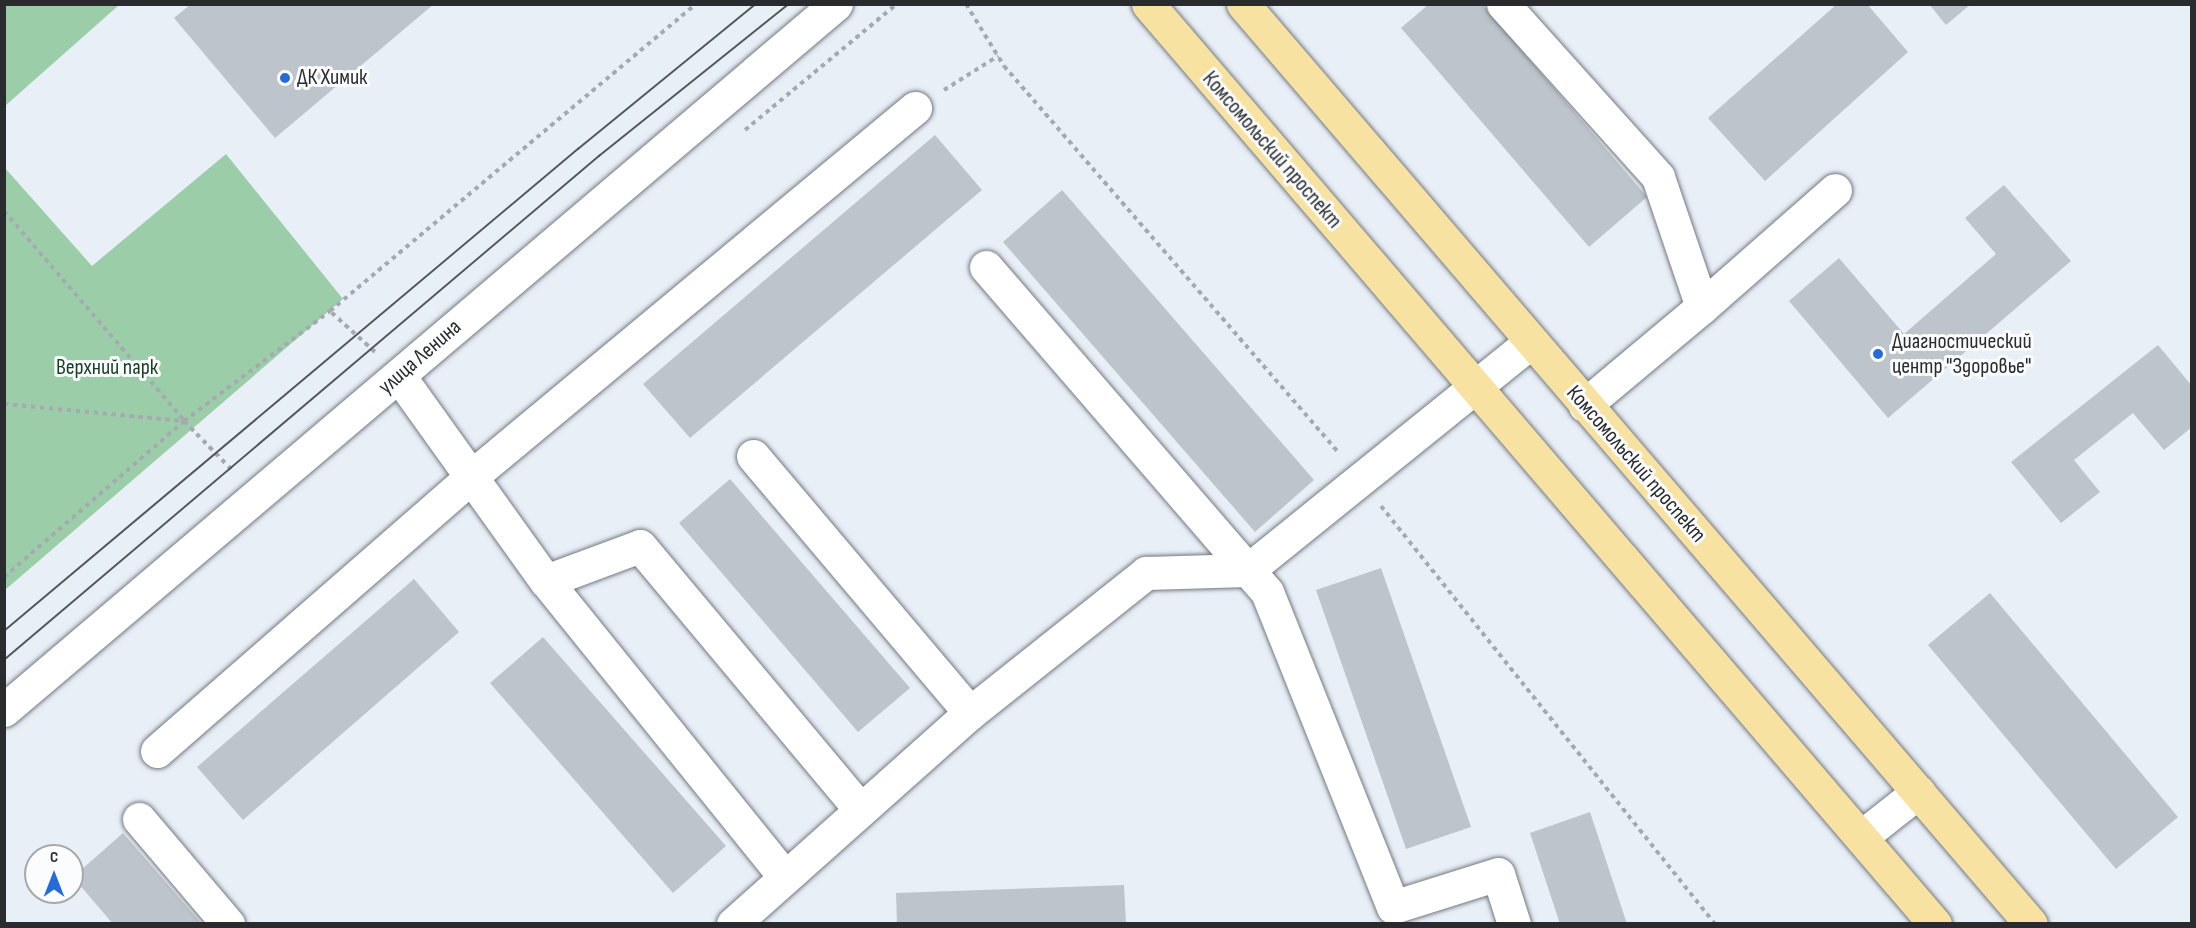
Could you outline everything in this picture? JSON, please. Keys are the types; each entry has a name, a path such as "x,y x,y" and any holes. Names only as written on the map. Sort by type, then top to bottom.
{"main road":[{"name":"Комсомольский проспект","path":"1148,4 1935,924"},
{"name":"Комсомольский проспект","path":"1243,4 2031,924"}],"street":[{"name":"улица Ленина","path":"4,710 836,4"},
{"path":"1503,4 1659,177 1702,307"},
{"path":"157,751 472,476 915,108"},
{"path":"1585,405 1702,307 1835,190"},
{"path":"986,267 1267,592 1393,907 1498,874 1514,924"},
{"path":"733,924 970,712 1146,573 1248,570 1478,388 1531,342"},
{"path":"399,376 546,581 784,876"},
{"path":"753,456 970,712"},
{"path":"546,581 640,546 860,809"},
{"path":"1861,837 1918,792"},
{"path":"139,819 228,924"}],"path":[{"path":"4,577 184,421 330,311 696,4"},
{"path":"915,108 998,56"},
{"path":"4,211 184,421 260,494"},
{"path":"330,311 399,376"},
{"path":"4,404 184,421"}],"green space":[{"path":"5,4 119,4 119,5 5,106"},
{"name":"Верхний парк","path":"226,154 343,299 5,590 5,168 92,266"}],"building":[{"name":"ДК Химик","path":"191,4 434,4 275,138 174,18"},
{"path":"1429,4 1482,4 1647,197 1589,247 1401,28"},
{"path":"1837,4 1867,4 1908,52 1765,181 1708,118"},
{"path":"1929,4 1971,4 1946,25"},
{"path":"935,135 982,190 690,438 643,384"},
{"path":"2004,185 2071,261 1888,418 1789,301 1839,258 1904,334 1996,254 1965,218"},
{"path":"1062,190 1314,480 1255,532 1003,242"},
{"path":"2158,345 2192,386 2192,427 2164,450 2133,413 2074,460 2100,492 2061,523 2011,462"},
{"path":"730,479 910,688 858,732 679,523"},
{"path":"1381,568 1471,827 1406,849 1316,590"},
{"path":"414,579 459,632 243,820 197,767"},
{"path":"1990,593 2178,817 2116,869 1928,645"},
{"path":"543,637 726,846 673,893 490,683"},
{"path":"1590,812 1627,924 1560,924 1530,833"},
{"path":"123,833 202,924 113,924 84,890 84,867"},
{"path":"1124,885 1126,924 897,924 896,893"}],"tram line":[{"path":"4,631 578,149 756,4"},
{"path":"4,660 599,156 789,4"}],"place":[{"name":"ДК Химик","path":"285,78"},
{"name":"Диагностический центр \"Здоровье\"","path":"1878,354"}]}
